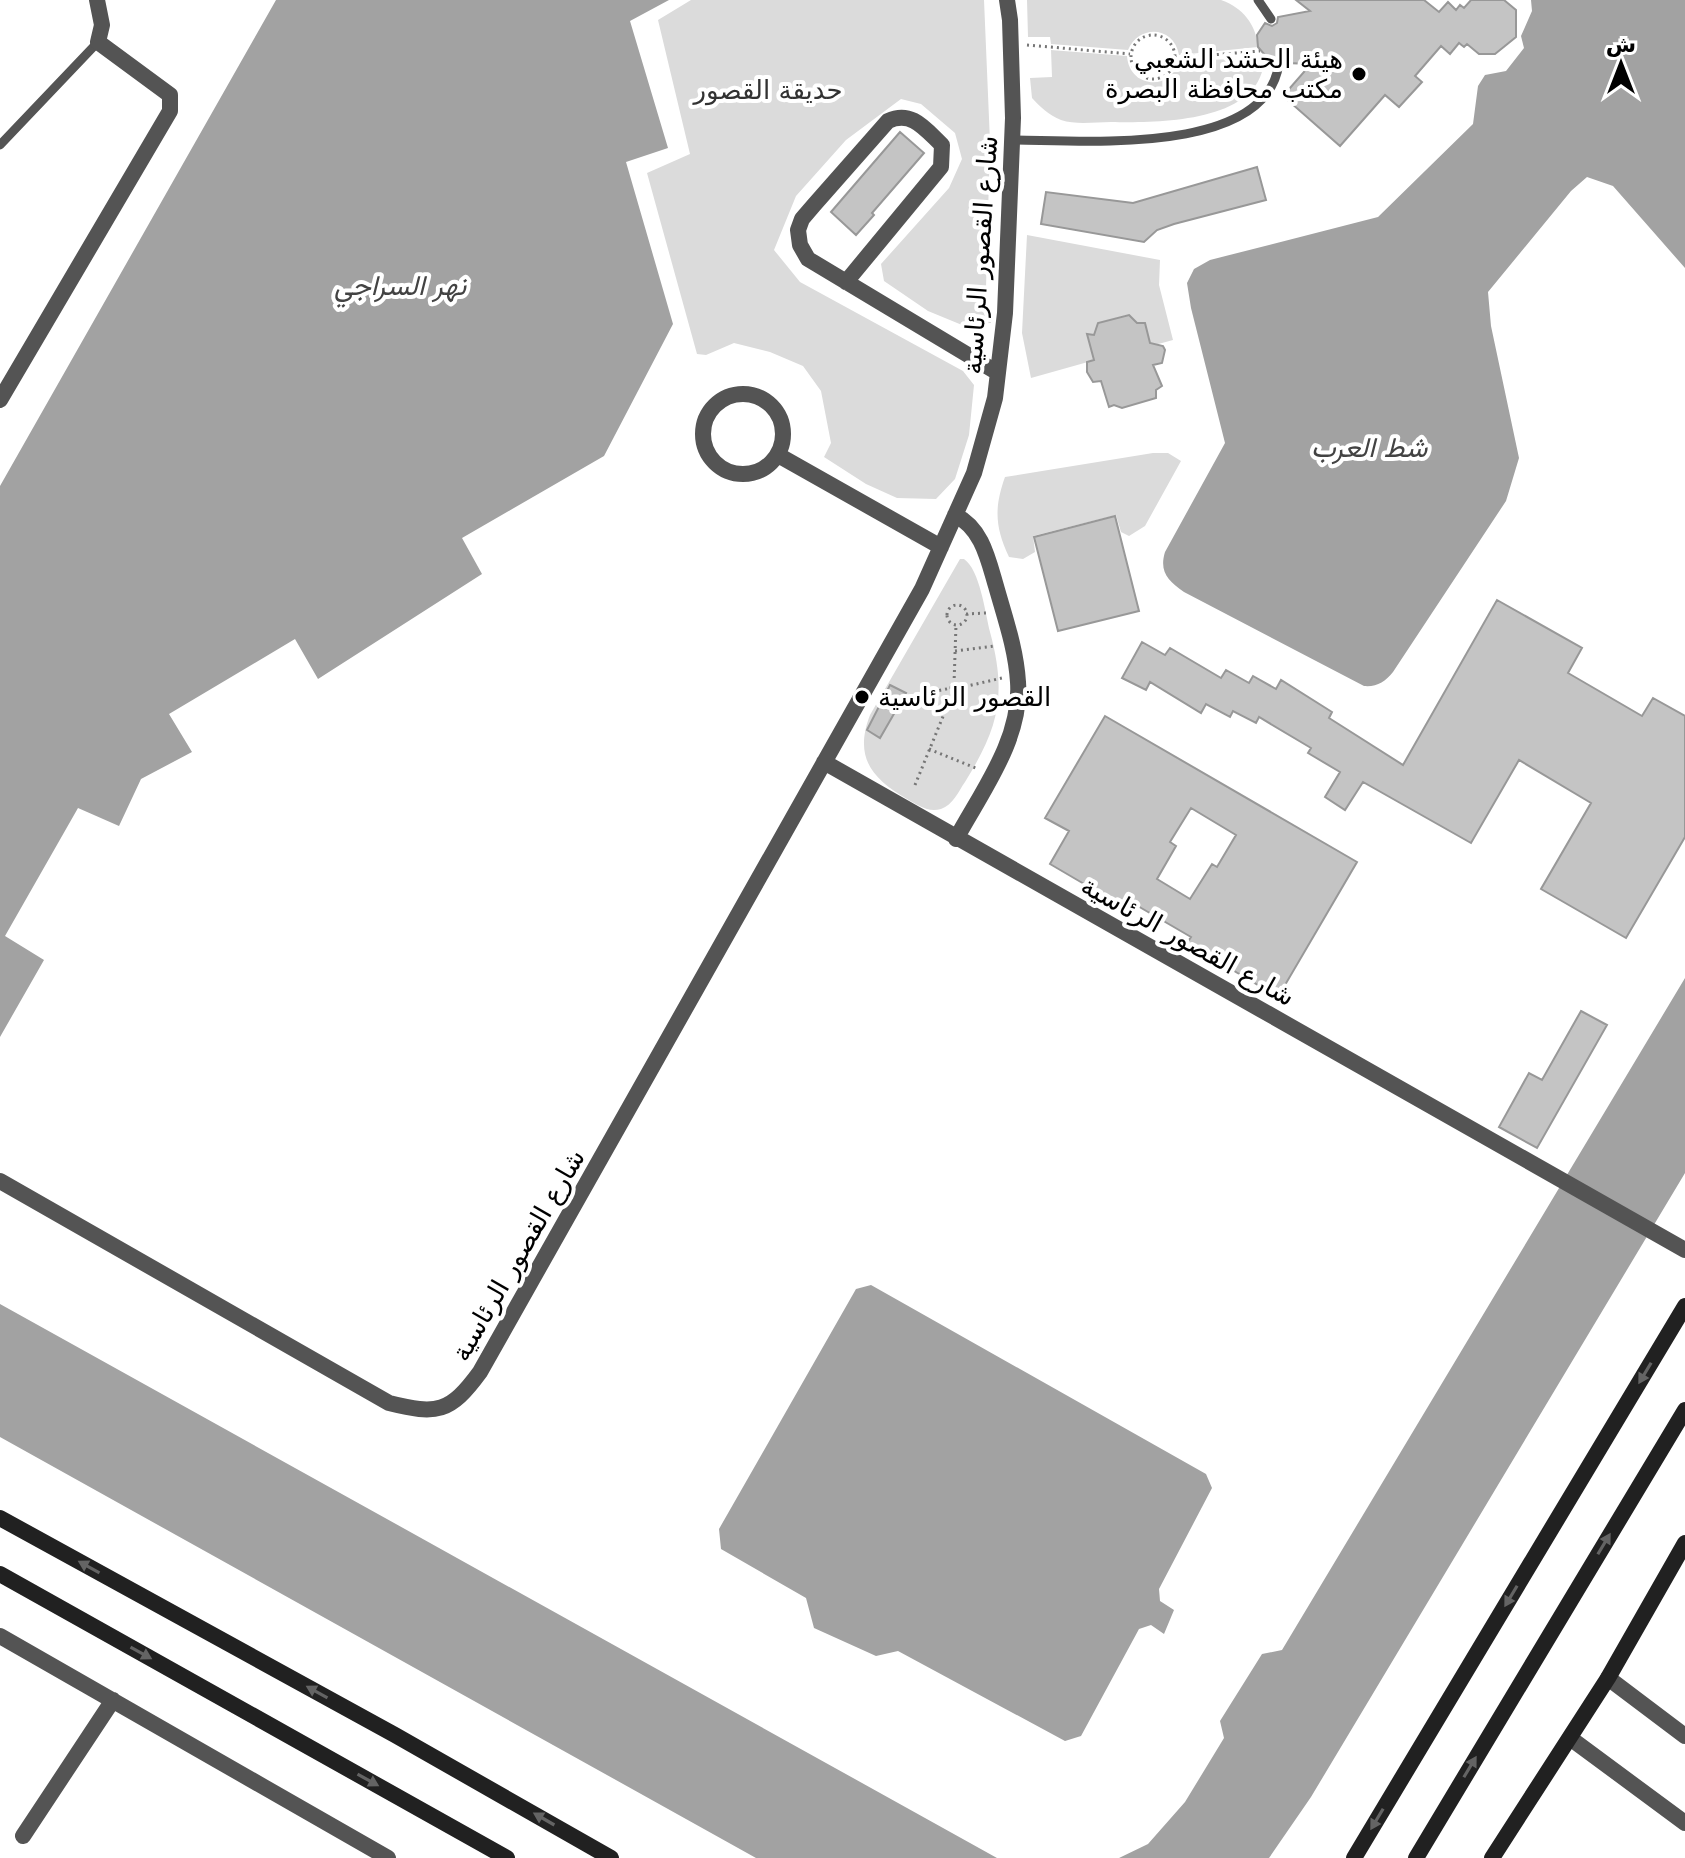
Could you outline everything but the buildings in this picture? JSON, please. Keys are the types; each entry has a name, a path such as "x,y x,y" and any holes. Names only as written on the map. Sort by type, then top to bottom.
{"main road":[{"path":"1354,1858 1685,1306"},
{"path":"1416,1858 1685,1410"},
{"path":"0,1518 395,1735 611,1858"},
{"path":"1492,1858 1608,1678 1685,1543"},
{"path":"0,1574 507,1858"}],"street":[{"path":"0,400 170,111 170,95 98,42 102,25 97,0"},
{"name":"شارع القصور الرئاسية","path":"0,1181 389,1403 421,1411 441,1408 464,1394 480,1372 922,589 974,473 995,398 1005,313 1012,140 1011,44 1007,0"},
{"path":"846,282 941,167 942,145 920,123 909,118 899,116 888,121 802,219 798,230 800,245 808,259 846,282 998,373"},
{"path":"750,394 762,398 781,417 784,430 778,455 757,472 744,475 730,473 709,456 702,430 706,417 724,398 750,394"},
{"path":"778,455 941,547"},
{"path":"955,515 968,523 983,546 1012,645 1017,675 1014,725 956,839"},
{"name":"شارع القصور الرئاسية","path":"824,762 1685,1250"},
{"path":"0,1636 388,1858"},
{"path":"1608,1678 1685,1736"},
{"path":"23,1836 113,1700"},
{"path":"1570,1738 1685,1823"}],"lane":[{"path":"1258,0 1271,19"},
{"path":"0,145 98,42"},
{"path":"1012,140 1118,142 1179,136 1229,121 1251,108 1267,94 1278,74 1279,63"}],"path":[{"path":"1158,35 1171,44 1175,58 1165,76 1151,79 1138,74 1130,54 1137,41 1158,35"},
{"path":"1011,44 1130,54"},
{"path":"1175,58 1260,51"},
{"path":"959,605 965,609 967,616 964,622 956,625 949,621 947,615 950,607 959,605"},
{"path":"915,785 953,688 956,625"},
{"path":"955,651 1012,645"},
{"path":"904,698 1017,675"},
{"path":"929,749 991,774"}],"green space":[{"name":"حديقة القصور","path":"691,0 984,0 990,142 986,288 991,323 962,325 928,311 884,281 881,264 949,188 962,159 955,133 921,104 901,99 846,140 796,196 774,250 800,282 963,371 974,385 969,435 955,479 936,499 897,498 866,484 824,457 831,443 821,391 803,366 770,352 734,343 706,355 697,354 647,173 690,154 658,20"},
{"path":"1027,0 1221,0 1236,7 1247,18 1258,47 1179,55 1170,38 1156,32 1140,36 1128,50 1051,44 1050,37 1028,37"},
{"path":"1051,50 1127,56 1129,67 1135,75 1151,82 1168,78 1179,61 1264,58 1259,79 1246,96 1228,107 1205,115 1155,122 1079,123 1057,118 1032,98 1030,78 1052,77"},
{"path":"1027,235 1160,260 1159,285 1173,340 1151,346 1127,315 1101,322 1095,360 1031,378 1022,333"},
{"path":"1168,453 1181,461 1145,526 1129,536 1121,532 1116,515 1033,536 1035,552 1023,559 1009,557 998,517 1005,477"},
{"path":"960,559 970,564 978,582 995,654 999,693 992,727 977,762 952,801 941,809 932,810 915,804 884,783 869,765 864,743 870,715"}],"water":[{"name":"نهر السراجي","path":"276,0 669,0 630,21 668,148 626,162 673,324 604,456 462,538 482,574 318,679 295,639 169,714 192,752 141,779 119,826 78,808 5,936 44,960 0,1037 0,486"},
{"name":"شط العرب","path":"1531,0 1685,0 1685,268 1613,186 1587,177 1571,191 1488,292 1491,326 1519,458 1506,501 1393,672 1380,683 1364,686 1184,592 1173,584 1164,571 1165,552 1225,443 1187,283 1194,269 1210,260 1378,217 1473,124 1478,86 1485,75 1506,71 1524,48 1521,36 1532,11"},
{"path":"1685,978 1685,1173 1311,1797 1269,1858 1119,1858 1148,1844 1185,1802 1224,1738 1220,1721 1262,1654 1282,1650"},
{"path":"871,1285 1206,1474 1212,1488 1159,1589 1160,1601 1174,1610 1164,1634 1151,1625 1139,1629 1081,1736 1065,1741 898,1651 876,1656 814,1628 806,1598 721,1549 719,1529 856,1289"},
{"path":"0,1304 997,1858 756,1858 0,1437"}],"place":[{"name":"هيئة الحشد الشعبي مكتب محافظة البصرة","path":"1359,74"},
{"name":"القصور الرئاسية","path":"862,697"}]}
